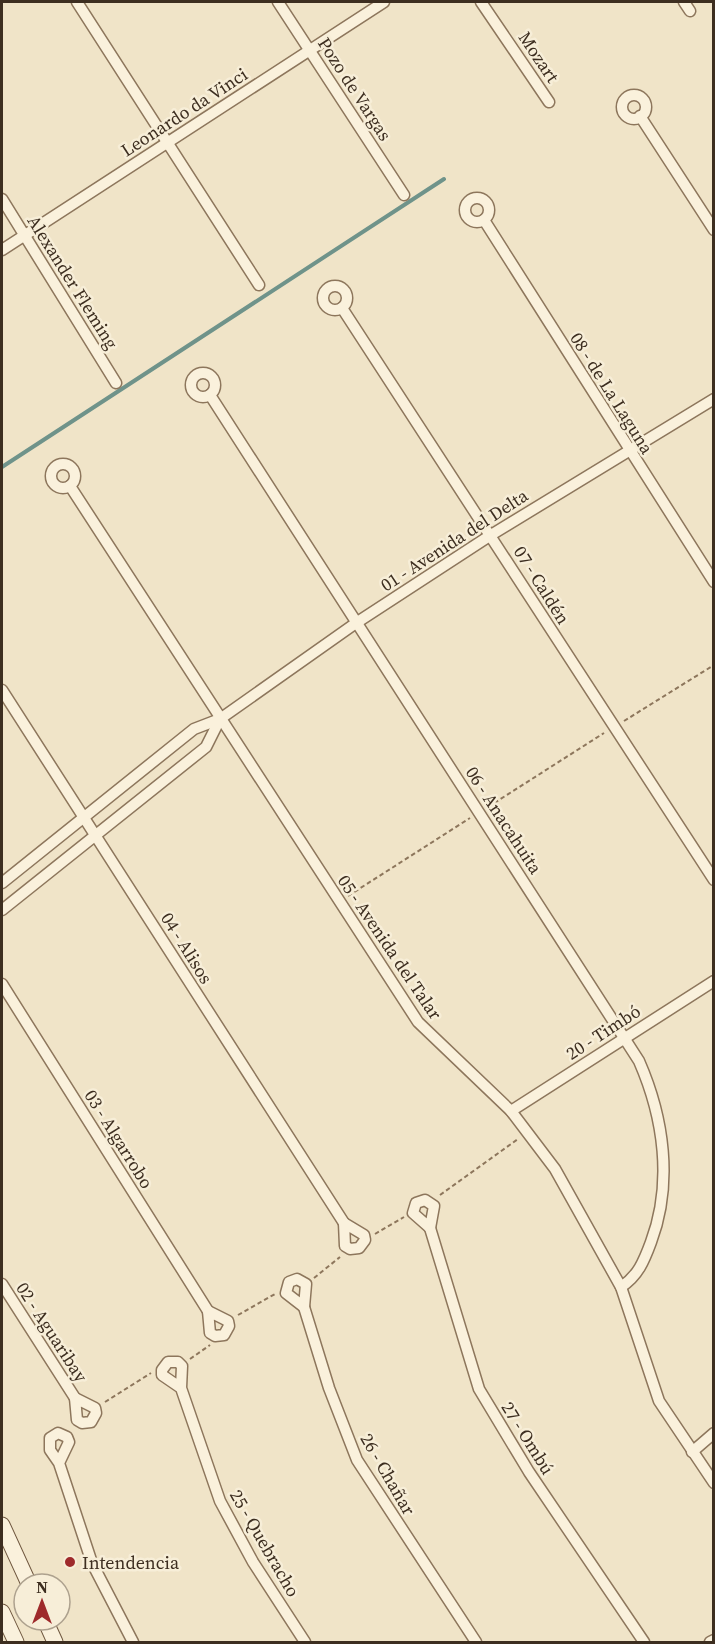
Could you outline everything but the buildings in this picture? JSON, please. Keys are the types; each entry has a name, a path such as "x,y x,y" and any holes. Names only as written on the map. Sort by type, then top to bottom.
{"main road":[{"path":"2,1524 24,1572"},
{"path":"2,1541 17,1556"},
{"path":"2,1612 16,1642"},
{"path":"2,1624 11,1642"}],"street":[{"path":"77,2 259,285"},
{"name":"Pozo de Vargas","path":"278,2 404,195"},
{"name":"Leonardo da Vinci","path":"2,250 384,2"},
{"name":"Mozart","path":"481,2 549,102"},
{"path":"640,116 714,230"},
{"name":"Alexander Fleming","path":"2,199 116,383"},
{"name":"08 - de La Laguna","path":"484,220 628,450 714,582"},
{"name":"07 - Caldén","path":"342,308 714,880"},
{"name":"06 - Anacahuita","path":"210,395 626,1037 649,1084 656,1108 665,1182 657,1223 646,1256 632,1280 621,1287"},
{"name":"01 - Avenida del Delta","path":"2,883 194,729 220,719 356,623 491,535 714,399"},
{"name":"05 - Avenida del Talar","path":"70,486 418,1022 511,1111 555,1169 621,1287 655,1392 714,1483"},
{"name":"04 - Alisos","path":"2,690 344,1223"},
{"name":"01 - Avenida del Delta","path":"2,910 95,833 206,747 220,719"},
{"name":"20 - Timbó","path":"511,1111 714,981"},
{"name":"03 - Algarrobo","path":"2,984 208,1311 210,1333 214,1336 224,1335"},
{"path":"425,1200 430,1202 434,1213 430,1228 413,1212 416,1203 425,1200"},
{"path":"344,1223 358,1230 365,1240 359,1248 350,1250 343,1239 344,1223"},
{"name":"27 - Ombú","path":"430,1228 479,1389 530,1472 644,1642"},
{"path":"293,1280 302,1280 307,1291 304,1307 291,1298 286,1287 293,1280"},
{"name":"02 - Aguaribay","path":"2,1284 75,1398 75,1413 82,1423 87,1424 95,1418 95,1408"},
{"name":"26 - Chañar","path":"304,1307 329,1388 357,1460 476,1642"},
{"path":"208,1311 228,1321 229,1326 224,1335"},
{"path":"172,1361 182,1365 181,1388 162,1375 164,1365 172,1361"},
{"name":"25 - Quebracho","path":"181,1388 220,1501 253,1562 305,1642"},
{"path":"75,1398 95,1408"},
{"path":"692,1452 714,1433"},
{"path":"59,1462 92,1563 133,1642"}],"path":[{"path":"339,902 714,665"},
{"path":"430,1202 528,1132"},
{"path":"365,1240 413,1212"},
{"path":"302,1280 313,1279 350,1250"},
{"path":"228,1321 286,1287"},
{"path":"182,1365 224,1335"},
{"path":"95,1408 164,1365"}],"waterway":[{"path":"2,467 444,179"}],"place":[{"name":"Intendencia","path":"70,1562"}]}
